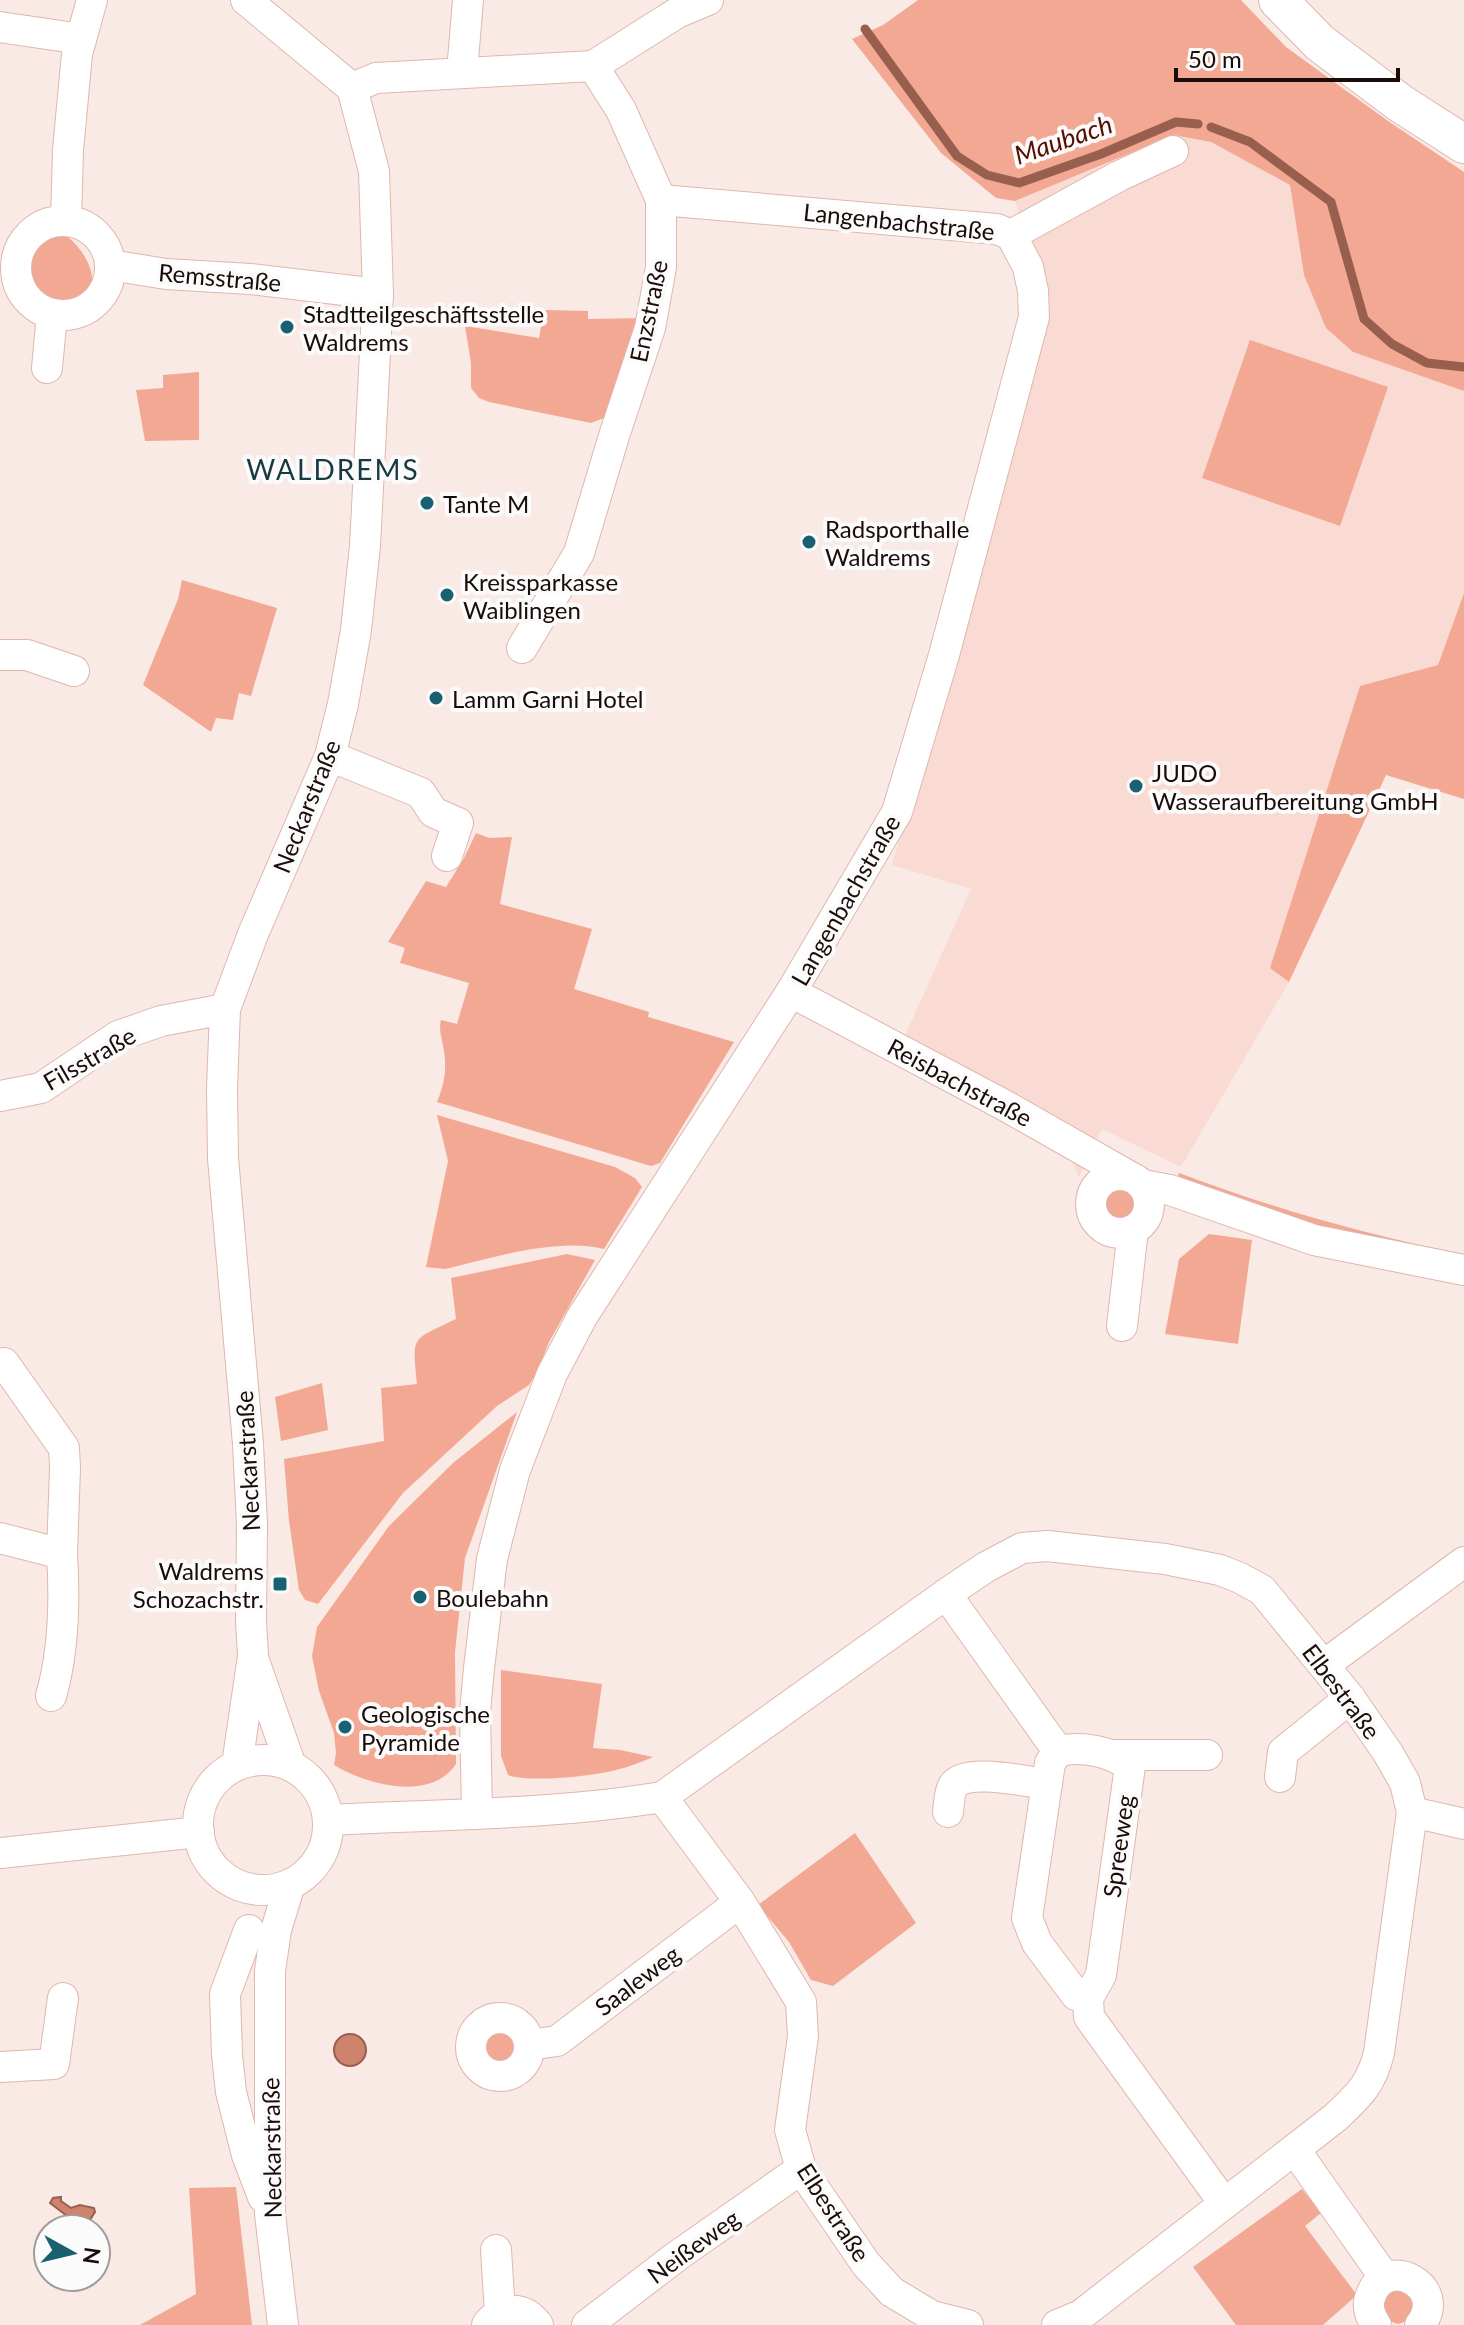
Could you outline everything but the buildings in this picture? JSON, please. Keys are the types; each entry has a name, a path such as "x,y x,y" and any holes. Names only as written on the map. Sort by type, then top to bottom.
{"main road":[{"path":"1278,0 1330,51 1400,103 1464,144"}],"street":[{"path":"66,221 68,150 77,54 92,0"},
{"path":"246,0 352,88 376,78 593,66 677,13 708,0"},
{"path":"462,72 468,0"},
{"path":"0,27 81,39"},
{"name":"Enzstraße","path":"522,648 579,553 650,328 661,267 661,200 621,110 593,66"},
{"name":"Neckarstraße","path":"237,1765 253,1656 252,1525 223,1158 225,1009 253,934 330,756 356,630 365,546 378,294 374,171 352,88"},
{"path":"1011,235 1119,176 1173,151"},
{"name":"Langenbachstraße","path":"477,1813 475,1712 479,1668 492,1559 515,1470 552,1374 582,1317 791,992 897,812 944,655 1034,317 1028,267 1011,235 987,227 661,200"},
{"path":"54,221 77,222 96,234 103,243 110,265 104,291 82,311 67,315 52,314 38,308 19,285 16,271 17,256 23,242 33,230 54,221"},
{"name":"Remsstraße","path":"110,265 166,274 250,279 378,294"},
{"path":"47,368 52,314"},
{"path":"0,655 27,655 74,671"},
{"path":"330,756 421,793 433,812 458,823 447,856"},
{"name":"Reisbachstraße","path":"791,992 1004,1105 1135,1180 1314,1240 1464,1270"},
{"name":"Filsstraße","path":"0,1096 41,1088 118,1036 161,1021 225,1009"},
{"path":"1117,1174 1135,1180 1148,1193 1149,1211 1141,1225 1133,1230 1115,1233 1099,1224 1082,1222 1100,1182 1117,1174"},
{"path":"1122,1326 1133,1230"},
{"path":"4,1363 64,1448 61,1642 51,1696"},
{"path":"0,1538 62,1554"},
{"name":"Elbestraße","path":"328,1820 519,1813 606,1806 662,1797 946,1594 1022,1548 1047,1546 1165,1559 1220,1570 1262,1590 1350,1698 1405,1783 1412,1812 1375,2071 1366,2088 1295,2150 1081,2315 1057,2325"},
{"path":"1324,1665 1464,1562"},
{"path":"946,1594 1058,1751"},
{"name":"Neckarstraße","path":"253,1656 291,1766"},
{"path":"1280,1777 1283,1752 1350,1698"},
{"path":"1207,1755 1116,1755 1074,1748 1058,1751 1050,1763 1027,1918 1037,1943 1076,1995 1088,1998 1089,2017 1224,2203"},
{"name":"Spreeweg","path":"1088,1998 1101,1975 1130,1766 1116,1755"},
{"path":"263,1760 291,1766 320,1793 328,1820 319,1859 306,1874 290,1884 269,1890 250,1889 226,1878 211,1864 204,1851 199,1819 206,1796 224,1774 237,1765 263,1760"},
{"path":"948,1812 953,1787 962,1779 978,1776 1047,1784"},
{"name":"Elbestraße","path":"662,1797 740,1902 801,2002 803,2036 790,2130 801,2169 866,2264 892,2292 931,2320 968,2325"},
{"path":"1412,1812 1464,1824"},
{"path":"0,1853 199,1832"},
{"name":"Neckarstraße","path":"226,1878 270,1971"},
{"name":"Neckarstraße","path":"283,2325 270,2214 270,1971 276,1930 290,1884"},
{"name":"Saaleweg","path":"529,2045 557,2041 740,1902"},
{"path":"249,1930 225,1994 227,2055 231,2092 247,2155 270,2214"},
{"path":"0,2067 54,2064 63,1998"},
{"path":"496,2017 506,2017 523,2028 529,2045 520,2068 494,2086 472,2057 470,2041 479,2025 496,2017"},
{"path":"1295,2150 1385,2278"},
{"name":"Neißeweg","path":"587,2325 677,2256 801,2169"},
{"path":"494,2319 496,2250"},
{"path":"1376,2325 1369,2309 1372,2291 1385,2278 1405,2276 1421,2286 1428,2303 1420,2325"},
{"path":"494,2319 509,2310 519,2311 528,2314 538,2325"}],"shaded area":[{"path":"918,0 1241,0 1286,47 1464,172 1464,391 1353,352 1326,328 1304,275 1290,185 1211,142 1174,135 1015,201 996,198 941,153 852,39 883,25"},
{"path":"1174,135 1211,142 1290,185 1304,275 1353,352 1464,391 1464,593 1438,665 1360,687 1270,968 1289,982 1181,1167 1102,1129 1079,1177 1071,1160 893,1062 971,889 892,865 951,655 1031,256 1015,201"},
{"path":"50,228 72,241 89,264 91,287 83,305 72,310 59,309 47,302 30,275 26,259 28,245 35,234"},
{"path":"544,310 588,311 588,319 644,318 609,416 591,423 489,402 479,398 471,388 471,363 465,326 539,338"},
{"path":"1250,340 1388,387 1340,526 1202,478"},
{"path":"199,372 199,440 145,441 136,390 163,388 163,375"},
{"path":"182,580 277,608 251,696 239,693 233,720 216,718 211,732 143,685 178,599"},
{"path":"1464,593 1464,799 1386,775 1289,982 1270,968 1360,686 1438,665"},
{"path":"476,833 489,838 512,837 500,904 592,929 574,989 649,1012 648,1017 734,1042 660,1163 651,1166 437,1102 445,1071 441,1020 457,1024 469,983 400,963 405,948 388,942 426,881 446,887"},
{"path":"437,1115 615,1167 635,1178 642,1187 604,1249 545,1247 445,1269 426,1267 448,1161"},
{"path":"1179,1173 1320,1220 1464,1254 1464,1260 1348,1236 1176,1181"},
{"path":"1122,1185 1135,1191 1141,1204 1135,1217 1122,1223 1109,1217 1103,1204 1109,1191"},
{"path":"1209,1234 1252,1240 1238,1344 1165,1334 1179,1259"},
{"path":"567,1254 595,1260 529,1385 497,1406 403,1493 318,1604 305,1600 299,1590 284,1459 384,1441 381,1388 417,1384 415,1347 418,1341 430,1331 456,1319 451,1278"},
{"path":"322,1383 328,1430 281,1441 275,1397"},
{"path":"517,1412 465,1558 455,1652 456,1764 445,1776 415,1786 363,1779 334,1765 334,1733 319,1691 312,1656 317,1627 389,1526 453,1463"},
{"path":"501,1670 602,1684 593,1748 653,1757 621,1769 578,1776 546,1779 508,1775 501,1756"},
{"path":"855,1833 916,1923 833,1986 811,1980 789,1942 758,1905"},
{"path":"500,2027 513,2033 519,2046 513,2059 500,2065 487,2059 481,2046 487,2033"},
{"path":"350,2034 362,2038 366,2050 362,2062 350,2066 338,2062 334,2050 338,2038"},
{"path":"236,2187 252,2325 140,2325 196,2294 189,2188"},
{"path":"1302,2189 1321,2213 1305,2226 1357,2295 1323,2325 1236,2325 1193,2267"},
{"path":"61,2197 61,2201 71,2208 80,2205 94,2208 95,2212 63,2213 50,2203 53,2198"},
{"path":"1395,2286 1416,2297 1410,2320 1398,2324 1386,2320 1379,2303"}],"waterway":[{"name":"Maubach","path":"865,29 957,156 987,175 1019,183 1101,154 1176,122 1198,124"},
{"name":"Maubach","path":"1211,127 1250,142 1331,202 1364,319 1392,344 1427,363 1464,367"}],"place":[{"name":"Stadtteilgeschäftsstelle Waldrems","path":"287,327"},
{"name":"Tante M","path":"427,503"},
{"name":"Radsporthalle Waldrems","path":"809,542"},
{"name":"Kreissparkasse Waiblingen","path":"447,595"},
{"name":"Lamm Garni Hotel","path":"436,698"},
{"name":"JUDO Wasseraufbereitung GmbH","path":"1136,786"},
{"name":"Waldrems Schozachstr.","path":"280,1584"},
{"name":"Boulebahn","path":"420,1597"},
{"name":"Geologische Pyramide","path":"345,1727"}],"district":[{"name":"WALDREMS","path":"333,469"}]}
